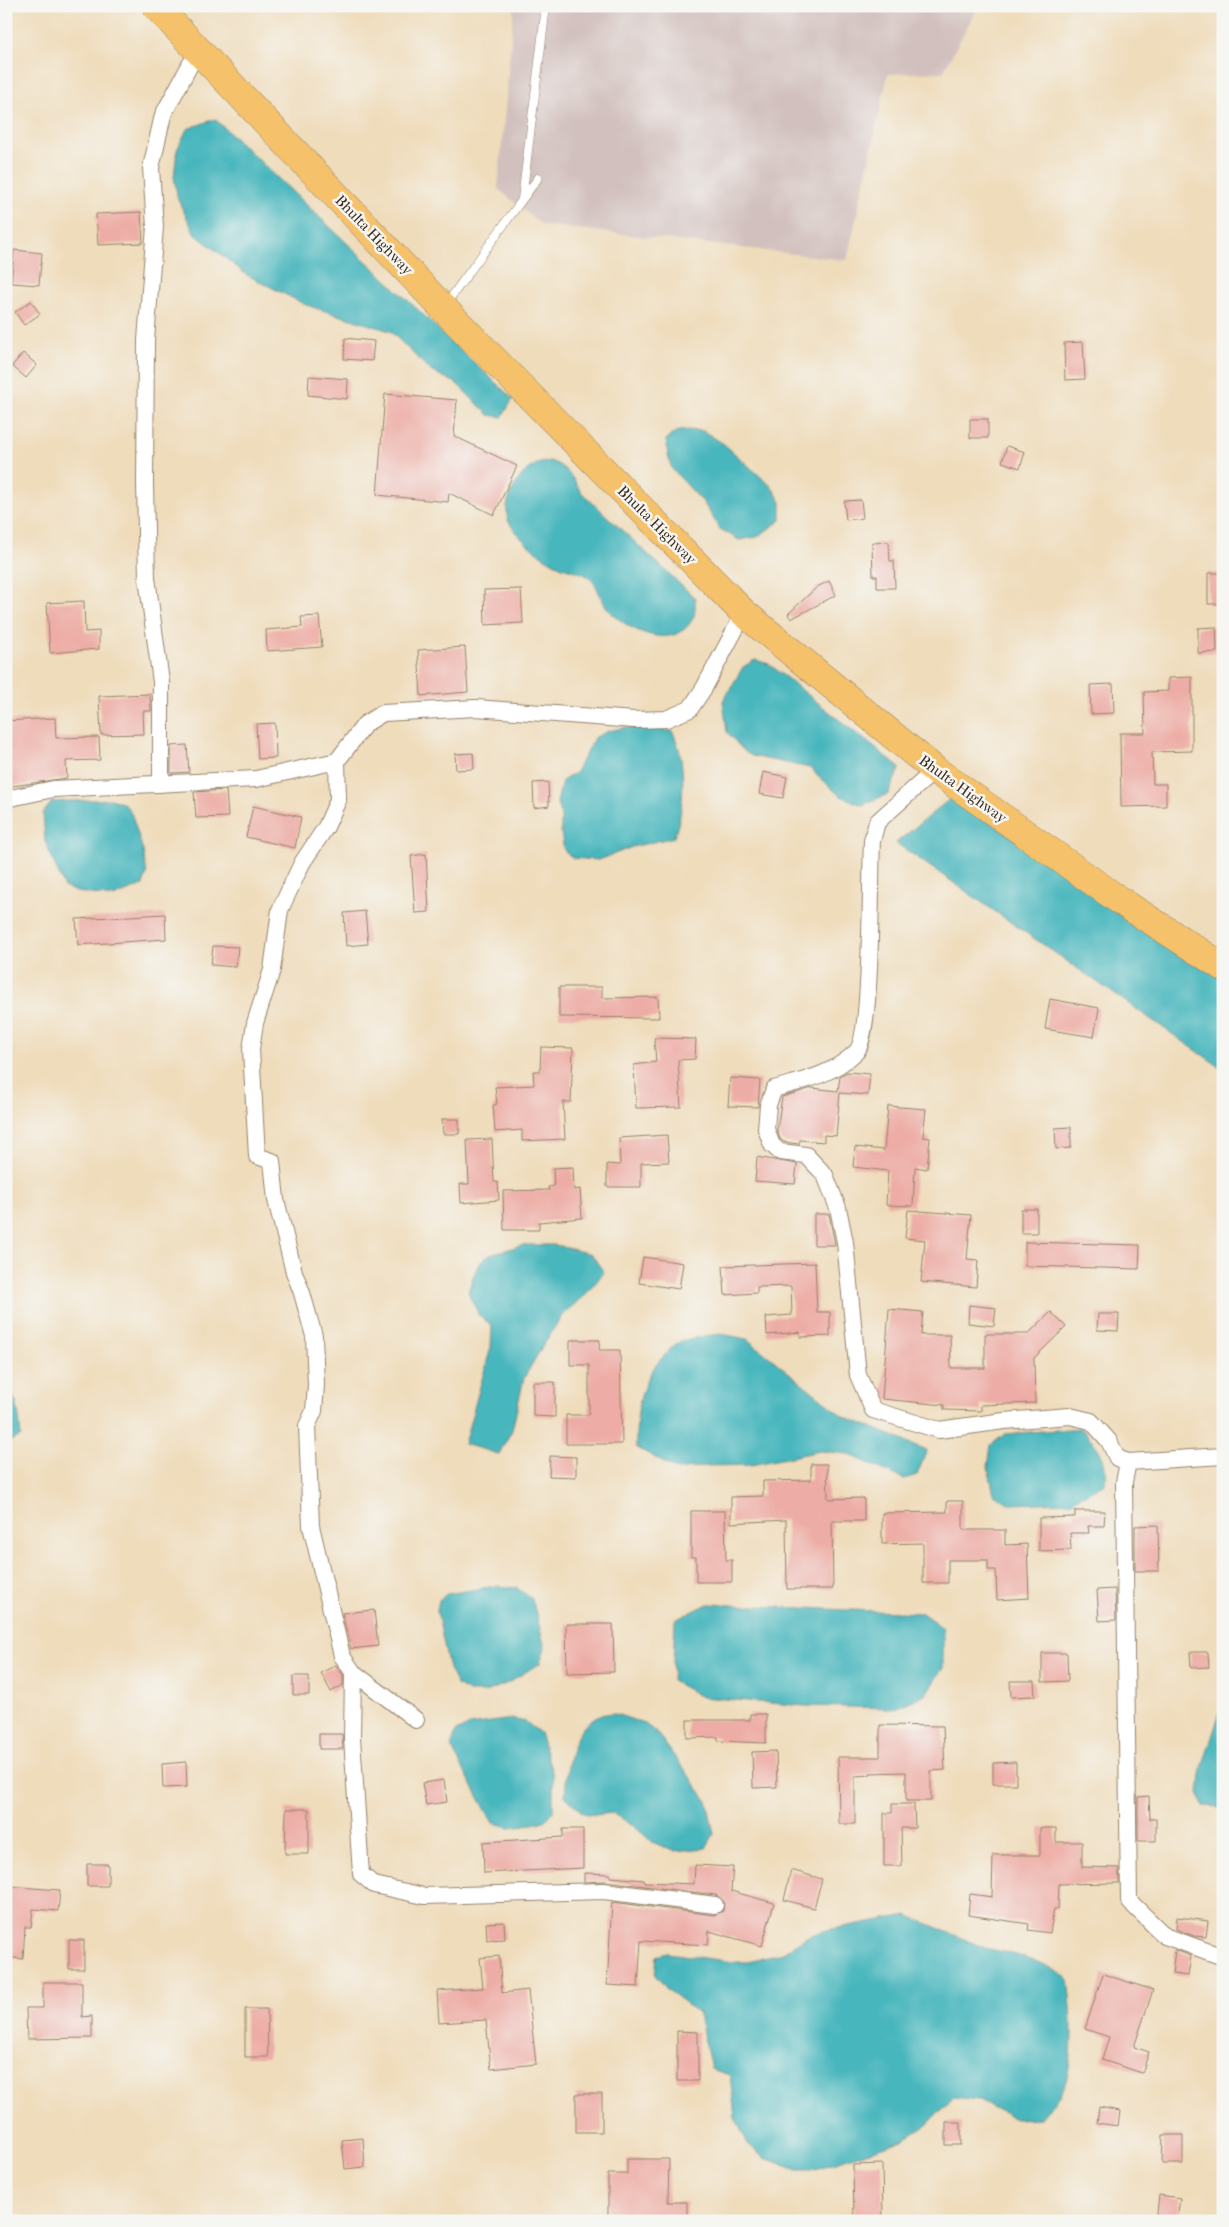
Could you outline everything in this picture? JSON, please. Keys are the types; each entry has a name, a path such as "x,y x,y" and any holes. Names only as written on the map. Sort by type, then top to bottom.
{"highway":[{"name":"Bhulta Highway","path":"156,6 443,308 744,613 935,770 1119,900 1223,967"}],"street":[{"path":"161,784 161,682 147,578 145,493 146,340 155,227 150,168 163,114 198,50"},
{"path":"416,1720 353,1672 342,1656 311,1526 307,1426 314,1411 316,1384 314,1336 305,1302 294,1272 276,1200 272,1161 257,1156 251,1049 255,1024 272,970 280,910 302,862 326,827 338,800 337,761 365,724 383,713 476,708 634,720 666,719 690,709 704,688 744,613"},
{"path":"6,799 53,789 256,779 337,761"},
{"path":"935,770 877,822 872,841 868,1005 862,1043 857,1051 832,1072 774,1090 768,1105 766,1128 772,1145 780,1152 806,1155 825,1175 838,1208 845,1242 858,1375 873,1410 939,1430 1004,1421 1070,1416 1091,1421 1109,1441 1117,1458 1128,1462 1223,1456"},
{"path":"1128,1462 1124,1482 1129,1901 1165,1936 1223,1957"},
{"path":"353,1672 352,1738 361,1874 374,1885 424,1896 604,1891 715,1905"}],"lane":[{"path":"522,199 546,6"},
{"path":"443,308 538,178"}],"shaded area":[{"path":"514,6 978,6 943,72 888,74 847,260 542,225 498,189"}],"water":[{"path":"215,119 513,399 502,417 489,415 456,383 431,371 390,331 306,305 247,275 195,234 178,200 174,177 177,150 187,129"},
{"path":"685,430 703,431 724,444 771,486 781,502 781,520 757,537 739,540 720,529 703,502 672,469 666,440 675,432"},
{"path":"550,461 565,469 581,492 695,598 693,618 684,630 674,635 650,635 626,624 608,609 594,583 588,577 560,566 546,558 525,542 513,529 507,516 507,510 516,484 529,469 539,463"},
{"path":"755,660 769,664 900,768 888,794 862,805 839,795 810,768 752,756 744,751 727,732 723,701 743,667"},
{"path":"627,727 672,731 677,742 683,783 678,825 674,837 632,847 599,860 572,858 564,850 561,816 557,803 562,781 576,772 594,738 608,731"},
{"path":"952,797 1223,975 1223,1069 896,843"},
{"path":"111,799 125,804 132,815 143,851 147,874 143,885 113,897 77,892 64,887 45,841 43,813 52,802"},
{"path":"524,1245 555,1245 591,1254 604,1272 588,1292 561,1317 524,1378 512,1430 499,1454 464,1444 491,1347 492,1326 479,1315 468,1292 477,1269 486,1257"},
{"path":"721,1334 747,1339 843,1416 927,1450 917,1475 904,1479 848,1454 820,1451 751,1465 706,1466 677,1470 636,1447 638,1409 644,1386 656,1365 676,1344 692,1338"},
{"path":"6,1387 16,1403 21,1436 6,1443"},
{"path":"1081,1428 1093,1441 1103,1459 1105,1483 1070,1502 1010,1504 994,1494 988,1467 991,1445 1005,1434"},
{"path":"496,1586 517,1588 532,1599 545,1648 540,1663 508,1683 486,1692 469,1692 457,1685 449,1669 437,1611 439,1600 447,1594"},
{"path":"708,1604 922,1613 943,1628 943,1668 925,1695 895,1708 805,1706 702,1697 672,1681 675,1620"},
{"path":"1223,1703 1223,1807 1203,1806 1199,1792 1202,1768"},
{"path":"613,1713 645,1724 657,1733 707,1800 714,1834 706,1848 674,1851 652,1842 634,1826 613,1813 595,1815 583,1813 565,1796 568,1764 579,1733 596,1717"},
{"path":"512,1719 526,1722 540,1733 553,1775 553,1813 544,1821 510,1827 493,1823 451,1747 456,1732 470,1725"},
{"path":"907,1915 985,1948 1017,1955 1046,1965 1068,1978 1072,2018 1072,2047 1068,2074 1062,2091 1040,2118 1015,2119 979,2100 954,2097 927,2125 903,2140 812,2170 797,2170 765,2158 748,2145 735,2117 730,2075 711,2069 699,2014 668,1990 655,1975 657,1956 668,1953 733,1962 748,1962 783,1953 808,1936 827,1930"}],"building":[{"path":"141,212 143,243 98,245 96,214"},
{"path":"14,250 42,253 39,285 11,283"},
{"path":"31,301 40,314 24,325 15,312"},
{"path":"345,338 374,341 372,361 344,359"},
{"path":"1083,342 1085,379 1065,380 1064,343"},
{"path":"23,353 37,365 26,378 12,366"},
{"path":"309,376 348,379 347,399 308,395"},
{"path":"385,394 457,400 454,436 517,466 494,515 449,493 448,502 377,495"},
{"path":"970,419 988,419 988,438 970,438"},
{"path":"1007,446 1025,452 1020,468 1002,462"},
{"path":"861,500 863,518 846,520 844,501"},
{"path":"889,542 890,561 894,561 895,588 877,588 877,576 873,576 872,543"},
{"path":"1208,573 1223,573 1223,604 1208,604"},
{"path":"829,581 836,595 791,619 788,614 817,587"},
{"path":"521,589 523,623 485,625 484,590"},
{"path":"84,601 85,632 99,631 99,649 50,653 47,603"},
{"path":"319,616 322,647 267,651 266,630 302,627 301,617"},
{"path":"1216,627 1217,652 1198,653 1198,628"},
{"path":"465,647 468,692 421,696 418,650"},
{"path":"1192,677 1192,751 1152,752 1153,784 1166,784 1166,806 1121,807 1120,733 1145,733 1144,692 1168,691 1168,678"},
{"path":"1113,684 1114,713 1091,714 1090,685"},
{"path":"150,694 151,711 143,711 144,734 101,735 99,696"},
{"path":"55,718 56,738 99,737 100,760 66,761 67,778 6,787 6,721"},
{"path":"275,723 276,758 258,759 256,724"},
{"path":"187,745 189,772 171,773 171,746"},
{"path":"473,753 474,769 456,770 455,754"},
{"path":"763,772 787,777 783,798 759,794"},
{"path":"548,782 549,806 534,808 533,783"},
{"path":"226,790 228,817 196,818 194,792"},
{"path":"253,806 301,817 295,848 246,837"},
{"path":"426,854 429,912 415,913 411,856"},
{"path":"365,911 368,944 346,946 344,913"},
{"path":"165,914 166,939 78,945 76,919"},
{"path":"213,946 238,947 236,967 211,965"},
{"path":"559,987 602,987 602,998 658,997 659,1018 559,1017"},
{"path":"1050,999 1099,1008 1094,1037 1045,1029"},
{"path":"654,1038 696,1039 695,1059 678,1060 681,1107 636,1108 634,1065 656,1062"},
{"path":"541,1047 573,1048 571,1102 563,1102 565,1139 522,1141 522,1130 495,1132 493,1105 497,1104 495,1087 534,1085 533,1071 540,1071"},
{"path":"847,1072 870,1074 868,1095 840,1093 836,1136 824,1135 824,1142 800,1140 799,1144 784,1142 780,1139 777,1130 782,1097 812,1088 838,1091 840,1076"},
{"path":"730,1078 760,1080 758,1107 728,1106"},
{"path":"888,1106 926,1109 923,1137 930,1138 927,1169 915,1167 913,1206 886,1205 888,1171 853,1167 855,1147 884,1150"},
{"path":"442,1119 459,1119 459,1134 443,1134"},
{"path":"1071,1127 1071,1148 1056,1149 1055,1128"},
{"path":"667,1135 669,1162 641,1163 641,1187 607,1187 607,1164 620,1165 619,1138"},
{"path":"492,1139 494,1182 498,1182 499,1200 461,1203 460,1184 469,1184 467,1140"},
{"path":"757,1157 797,1164 795,1184 755,1181"},
{"path":"573,1167 574,1190 580,1189 582,1218 539,1222 539,1230 504,1230 503,1191 549,1190 548,1187 554,1186 553,1168"},
{"path":"1021,1209 1037,1209 1037,1233 1021,1233"},
{"path":"908,1210 971,1215 967,1259 978,1260 976,1287 921,1282 925,1240 905,1238"},
{"path":"814,1214 829,1214 835,1245 814,1245"},
{"path":"1025,1242 1140,1245 1139,1269 1025,1266"},
{"path":"643,1257 683,1263 679,1289 639,1283"},
{"path":"815,1263 817,1312 830,1312 830,1336 800,1337 800,1332 767,1335 766,1317 792,1315 791,1286 757,1287 757,1293 725,1295 723,1266"},
{"path":"969,1305 996,1308 994,1326 968,1323"},
{"path":"889,1309 923,1312 921,1335 950,1335 951,1368 985,1368 985,1334 1028,1334 1051,1312 1066,1327 1034,1358 1035,1403 981,1405 981,1411 944,1410 944,1405 882,1399"},
{"path":"1098,1314 1119,1314 1118,1331 1097,1330"},
{"path":"570,1340 600,1340 599,1350 620,1350 622,1444 566,1444 566,1415 589,1415 589,1365 570,1365"},
{"path":"533,1382 555,1382 555,1417 533,1416"},
{"path":"550,1456 576,1457 576,1477 549,1476"},
{"path":"811,1464 827,1464 828,1499 864,1498 864,1521 832,1521 833,1589 787,1589 786,1520 731,1523 731,1497 763,1496 763,1481 811,1480"},
{"path":"947,1501 963,1501 963,1530 1005,1530 1005,1545 1027,1544 1029,1598 997,1600 996,1570 988,1570 988,1560 948,1560 948,1583 923,1583 923,1543 882,1544 882,1513 947,1512"},
{"path":"691,1511 725,1511 726,1560 732,1560 732,1582 696,1582 696,1557 691,1557"},
{"path":"1075,1511 1105,1511 1104,1526 1088,1526 1089,1533 1070,1533 1071,1550 1039,1551 1039,1518 1075,1517"},
{"path":"1158,1525 1159,1571 1135,1571 1135,1526"},
{"path":"1115,1589 1116,1620 1099,1621 1097,1590"},
{"path":"374,1610 378,1646 351,1649 342,1613"},
{"path":"566,1624 613,1624 614,1672 567,1673"},
{"path":"1190,1652 1208,1652 1209,1667 1191,1668"},
{"path":"1042,1653 1067,1653 1068,1681 1042,1682"},
{"path":"336,1665 343,1675 343,1685 331,1692 321,1673"},
{"path":"293,1676 309,1676 309,1695 293,1695"},
{"path":"1010,1681 1034,1681 1035,1696 1011,1697"},
{"path":"750,1714 766,1714 766,1743 718,1741 718,1737 687,1738 687,1720 750,1720"},
{"path":"880,1725 943,1726 945,1770 931,1771 931,1801 906,1801 906,1772 870,1773 870,1775 855,1776 855,1824 839,1824 838,1757 880,1757"},
{"path":"319,1734 342,1734 343,1749 319,1749"},
{"path":"776,1751 777,1787 753,1788 752,1752"},
{"path":"186,1762 187,1787 163,1788 162,1764"},
{"path":"1016,1762 1016,1784 993,1784 993,1763"},
{"path":"444,1780 447,1802 426,1805 422,1783"},
{"path":"1149,1796 1150,1819 1156,1819 1156,1841 1138,1841 1138,1797"},
{"path":"892,1804 914,1804 915,1828 901,1828 902,1866 884,1866 884,1813 892,1813"},
{"path":"286,1809 309,1809 309,1854 285,1854"},
{"path":"1040,1828 1056,1828 1056,1842 1082,1842 1082,1867 1119,1868 1119,1883 1059,1884 1058,1909 1054,1909 1050,1933 1028,1930 1029,1924 968,1915 970,1894 992,1897 993,1855 1040,1855"},
{"path":"563,1829 583,1829 583,1868 484,1873 483,1842 563,1837"},
{"path":"87,1864 108,1864 108,1886 87,1886"},
{"path":"695,1865 733,1867 731,1891 774,1903 762,1946 709,1931 708,1945 641,1941 638,1987 607,1985 612,1902 714,1915 723,1911 724,1902 716,1895 605,1881 584,1882 584,1873 610,1874 610,1877 645,1880 645,1882 694,1884"},
{"path":"791,1870 822,1879 814,1908 784,1900"},
{"path":"6,1886 60,1890 58,1911 33,1909 31,1927 25,1927 23,1959 6,1957"},
{"path":"1177,1917 1208,1921 1206,1937 1194,1936 1176,1929"},
{"path":"504,1922 505,1939 487,1940 486,1923"},
{"path":"69,1940 84,1940 84,1969 69,1969"},
{"path":"1175,1950 1191,1956 1188,1976 1172,1974"},
{"path":"499,1956 502,1993 528,1990 536,2064 491,2069 486,2020 439,2023 437,1991 483,1988 480,1958"},
{"path":"1103,1974 1153,1990 1134,2047 1149,2052 1142,2073 1102,2060 1109,2037 1085,2029"},
{"path":"43,1982 82,1982 82,2017 92,2016 92,2038 27,2039 26,2008 43,2008"},
{"path":"245,2009 267,2009 268,2057 245,2057"},
{"path":"677,2031 698,2032 698,2081 677,2081"},
{"path":"576,2094 602,2094 602,2132 576,2132"},
{"path":"1099,2107 1120,2111 1118,2126 1097,2123"},
{"path":"946,2122 961,2122 961,2145 946,2145"},
{"path":"1163,2135 1183,2135 1183,2164 1162,2164"},
{"path":"363,2138 365,2167 345,2169 342,2140"},
{"path":"627,2159 669,2159 668,2202 687,2202 687,2221 608,2221 608,2174 627,2174"},
{"path":"882,2164 883,2221 854,2221 853,2165"},
{"path":"1159,2195 1180,2198 1177,2221 1156,2221"}]}
